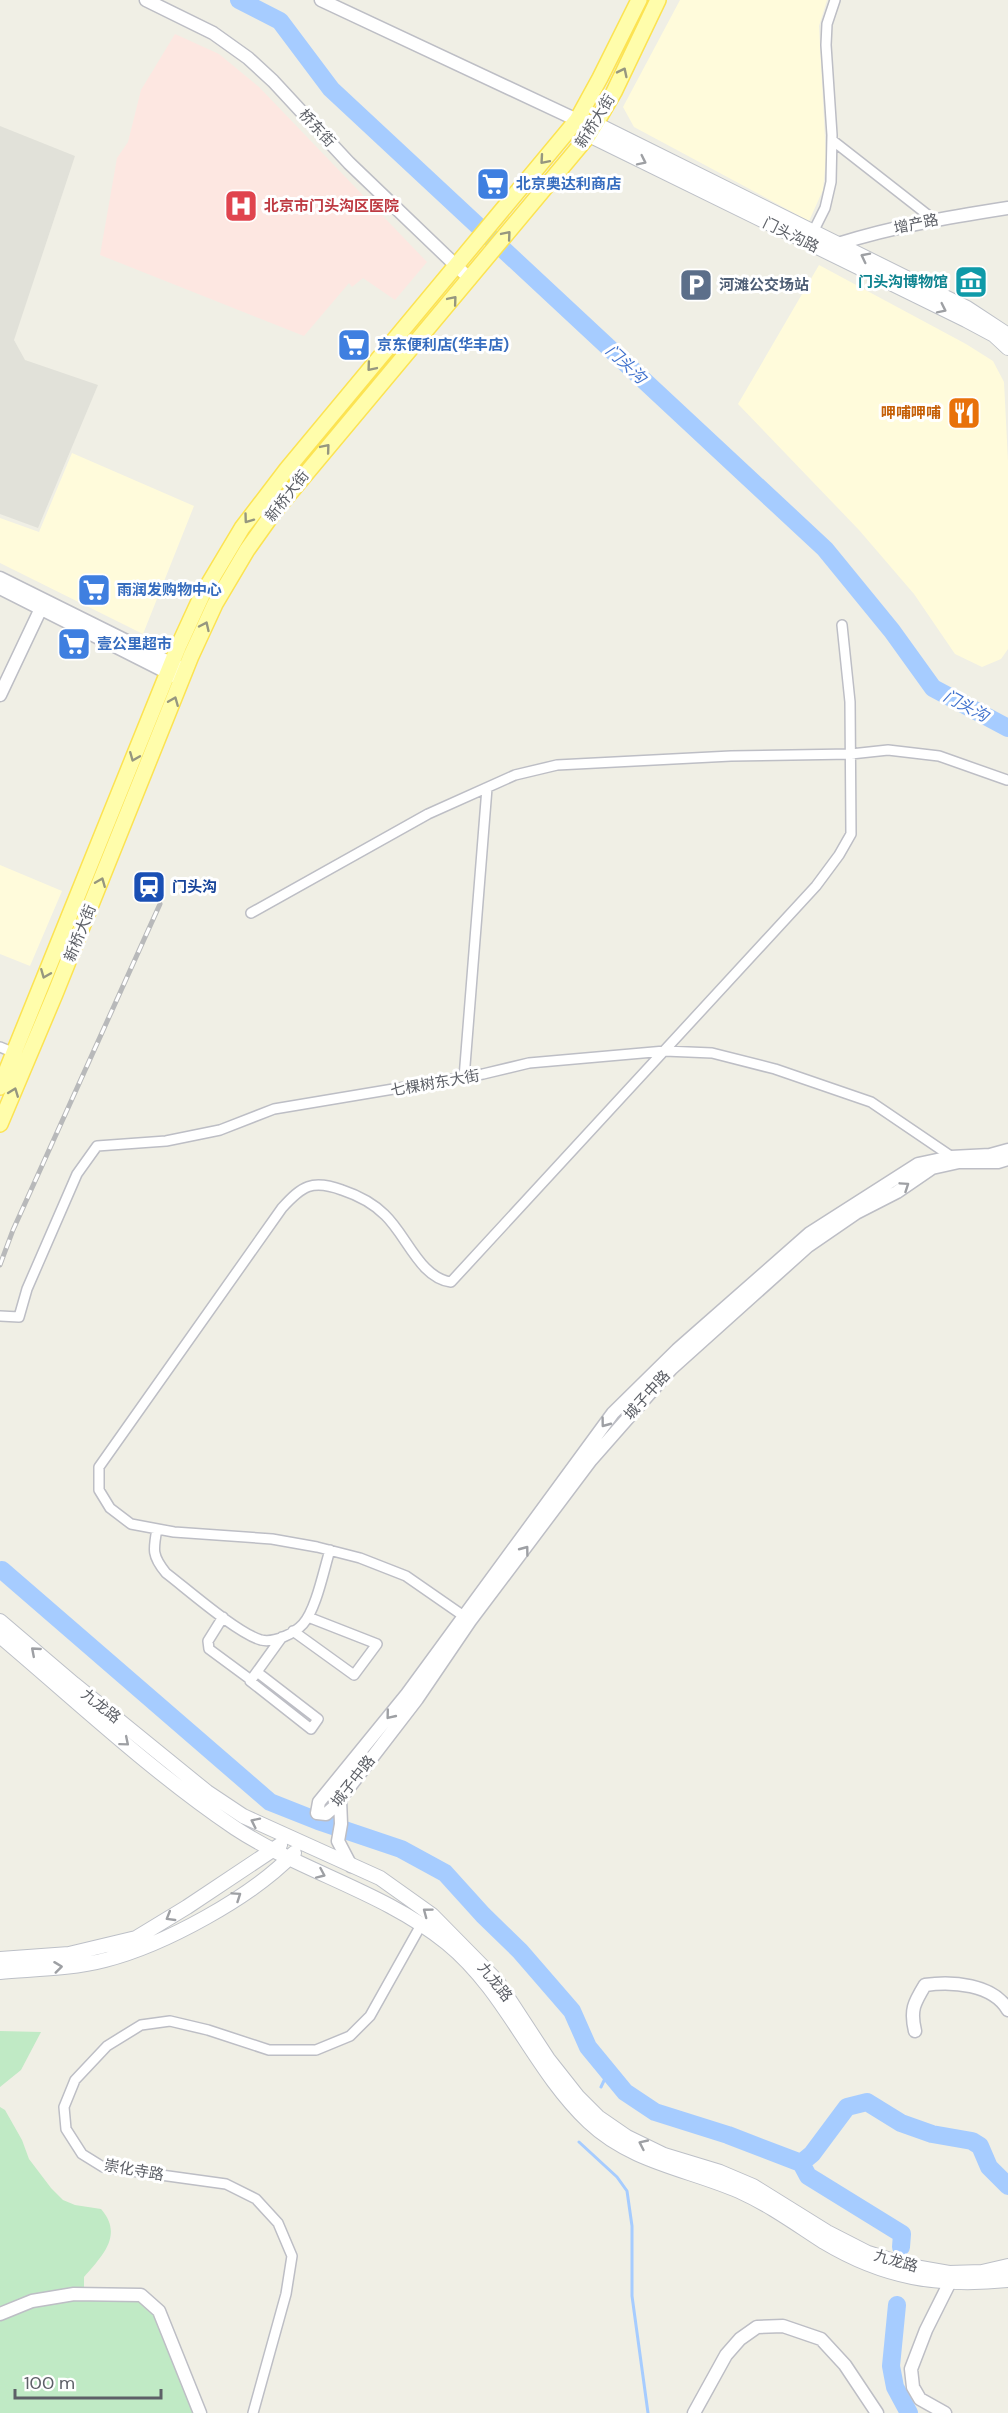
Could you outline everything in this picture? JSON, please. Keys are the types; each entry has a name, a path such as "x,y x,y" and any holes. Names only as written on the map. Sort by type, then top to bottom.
{"main road":[{"name":"新桥大街","path":"14,1053 177,672 202,595 242,528 279,478 577,120 639,0"},
{"name":"新桥大街","path":"177,672 260,531 299,480 525,214 593,130 658,0"},
{"name":"门头沟路","path":"577,120 836,250 994,335 1008,348"},
{"name":"门头沟路","path":"593,130 813,232 836,250 967,308 1008,335"},
{"path":"0,1087 14,1053"},
{"path":"0,1124 14,1053"},
{"name":"九龙路","path":"0,1621 207,1792 243,1816 302,1845 380,1878 432,1915 469,1950 497,1981 548,2059 579,2097 598,2116 627,2137 664,2155 720,2172 753,2186 827,2232 868,2253 909,2266 949,2273 982,2272 1008,2266"},
{"name":"九龙路","path":"0,1636 172,1780 236,1828 288,1859 364,1893 421,1925 447,1944 476,1971 501,2003 547,2075 567,2100 591,2124 613,2141 658,2163 744,2194 826,2243 887,2272 949,2284 1008,2280"},
{"path":"0,1959 69,1954 136,1938 274,1851 288,1838"},
{"path":"0,1972 102,1961 130,1953 168,1937 214,1912 288,1859 302,1845"}],"street":[{"name":"桥东街","path":"146,0 213,33 248,58 273,81 357,171 470,279"},
{"name":"门头沟路","path":"321,0 577,120"},
{"path":"813,232 825,208 831,182 832,140 826,45 827,24 835,0"},
{"path":"832,140 933,219"},
{"name":"增产路","path":"836,250 861,236 933,219 1008,207"},
{"path":"0,578 43,604 177,672"},
{"path":"0,588 43,604"},
{"path":"0,695 43,604"},
{"path":"467,1619 406,1576 360,1558 272,1539 174,1533 131,1524 110,1508 99,1490 99,1467 282,1208 299,1189 324,1183 356,1195 384,1214 426,1269 440,1281 452,1282 816,886 840,855 851,834 850,702 842,625"},
{"path":"251,913 428,813 515,775 557,765 731,756 851,754 888,750 939,756 1007,780"},
{"path":"464,1078 487,788"},
{"name":"七棵树东大街","path":"0,1316 20,1317 27,1289 77,1174 97,1146 166,1141 220,1130 274,1109 464,1078 530,1063 664,1051 712,1053 775,1069 871,1102 955,1160"},
{"name":"城子中路","path":"467,1619 417,1699 340,1799 326,1814 317,1813 318,1802 467,1619 591,1460 631,1412 678,1362 808,1246 856,1214 897,1192 932,1168 955,1160 1008,1150"},
{"name":"城子中路","path":"955,1160 998,1162 1008,1159"},
{"path":"157,1529 153,1550 157,1562 166,1573 270,1653"},
{"path":"242,1630 262,1640 282,1636 304,1624 330,1550"},
{"path":"223,1617 208,1641 209,1649 254,1676 318,1719 311,1728 250,1682 254,1676 282,1636"},
{"path":"293,1631 354,1675 377,1644 308,1617"},
{"path":"340,1799 339,1841 351,1866"},
{"name":"崇化寺路","path":"253,2413 286,2294 292,2256 278,2223 256,2199 226,2184 103,2167 82,2154 66,2129 64,2107 75,2080 107,2046 141,2025 170,2021 208,2030 269,2050 316,2050 350,2036 370,2016 421,1925"},
{"path":"915,2031 912,2016 915,2001 926,1985 942,1982 975,1988 994,1995 1004,2002 1008,2010"},
{"path":"945,2413 920,2399 913,2387 911,2369 926,2330 949,2284"},
{"path":"0,2314 32,2301 74,2294 141,2295 159,2311 200,2413"},
{"path":"694,2413 726,2355 740,2338 757,2327 783,2326 821,2339 845,2365 878,2413"}],"shaded area":[{"path":"680,0 827,0 819,26 826,158 823,190 809,221 634,127 623,107"},
{"name":"北京市门头沟区医院","path":"175,34 219,54 259,87 427,262 395,300 363,278 352,287 349,283 304,336 100,255 117,158 128,142 141,90"},
{"path":"0,126 75,156 14,340 25,360 98,385 38,528 0,514"},
{"path":"819,265 966,344 993,361 1004,382 1008,461 1008,649 1001,659 982,667 955,654 914,594 859,530 738,404"},
{"path":"72,453 194,506 143,634 0,563 0,518 39,532"},
{"path":"0,865 62,891 30,966 0,954"}],"green space":[{"path":"0,2031 41,2032 21,2070 0,2087"},
{"path":"0,2107 5,2110 22,2140 29,2159 51,2188 63,2200 75,2205 101,2209 108,2219 111,2228 108,2245 84,2277 84,2294 150,2297 196,2413 0,2413"}],"waterway":[{"name":"门头沟","path":"239,0 280,21 331,89 825,549 892,631 933,688 1008,728"},
{"path":"2,1570 270,1802 401,1849 445,1873 520,1951 572,2011 588,2047 625,2092 655,2112 728,2135 801,2163 808,2176 902,2234 901,2247"},
{"path":"601,2087 608,2072"},
{"path":"801,2163 812,2154 847,2107 867,2102 901,2123 932,2134 972,2141 980,2146 989,2167 1008,2186"},
{"path":"579,2142 617,2177 627,2191 632,2226 632,2296 648,2413"},
{"path":"897,2305 891,2366 895,2387 909,2413"}],"railway":[{"path":"0,1265 13,1230 160,904"}],"place":[{"name":"北京奥达利商店","path":"493,184"},
{"name":"北京市门头沟区医院","path":"241,206"},
{"name":"门头沟博物馆","path":"971,282"},
{"name":"河滩公交场站","path":"696,285"},
{"name":"京东便利店(华丰店)","path":"354,345"},
{"name":"呷哺呷哺","path":"964,413"},
{"name":"雨润发购物中心","path":"94,590"},
{"name":"壹公里超市","path":"74,644"},
{"name":"门头沟","path":"149,887"}]}
